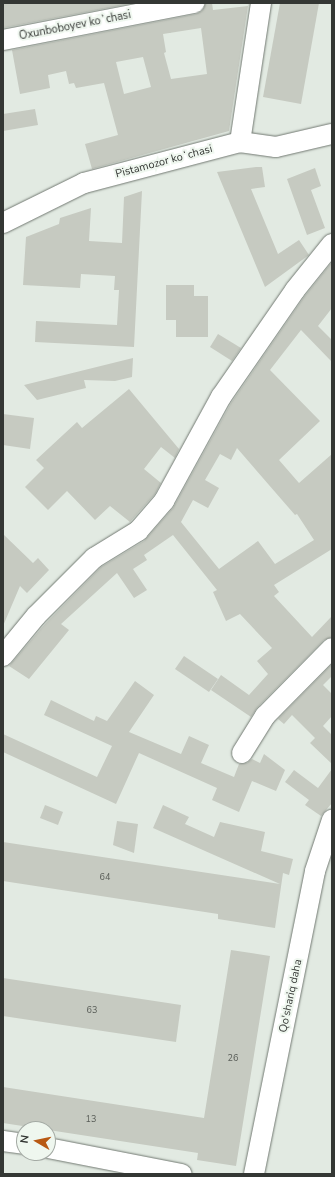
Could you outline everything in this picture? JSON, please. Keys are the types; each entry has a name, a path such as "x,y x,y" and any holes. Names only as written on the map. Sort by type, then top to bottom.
{"street":[{"name":"Oxunboboyev koʻchasi","path":"3,40 194,3"},
{"path":"240,142 261,3"},
{"name":"Pistamozor koʻchasi","path":"3,224 84,183 240,142 276,147 332,134"},
{"path":"3,656 36,616 94,558 138,531 164,501 221,398 295,290 332,244"},
{"path":"242,753 265,716 332,648"},
{"name":"Qo'shariq daha","path":"254,1174 315,871 332,820"},
{"path":"3,1141 16,1143"},
{"path":"56,1150 182,1174"}],"building":[{"path":"3,3 134,3 3,28"},
{"path":"205,3 212,3 213,10 248,6 229,131 92,169 85,144 118,135 104,83 76,88 74,83 69,84 66,71 48,75 50,88 20,94 12,50 196,14 202,11","holes":["201,28 207,74 171,79 164,53 166,52 163,34","143,57 151,87 124,94 116,62"]},
{"path":"280,3 319,3 301,104 263,97"},
{"path":"35,109 38,125 3,131 3,114"},
{"path":"262,167 265,187 251,189 278,254 299,240 309,255 265,287 217,172"},
{"path":"315,168 321,186 311,190 325,228 307,235 287,179"},
{"path":"142,191 134,347 35,342 36,321 117,325 119,290 114,290 115,276 81,274 80,288 23,285 26,237 59,224 60,218 91,208 89,241 122,243 124,197"},
{"path":"332,262 332,308 318,326 332,340 332,362 301,330 270,370 320,421 279,460 299,483 332,454 332,549 274,585 279,592 274,596 312,637 332,616 332,637 324,640 257,708 251,717 211,690 221,675 249,695 268,674 257,661 272,648 240,614 226,621 213,592 217,590 173,535 144,555 147,560 133,569 147,590 134,598 117,573 61,624 69,630 29,679 9,666 45,624 101,567 144,541 173,508 231,403 304,297","holes":["237,448 295,515 297,514 314,540 275,564 258,541 219,569 181,522 193,500 208,508 219,488 205,480 220,454 231,460"]},
{"path":"166,285 194,285 194,296 208,296 208,337 176,337 176,320 166,320"},
{"path":"218,334 241,348 232,361 210,347"},
{"path":"133,358 132,377 115,381 84,380 86,388 37,400 24,385"},
{"path":"129,389 179,449 175,458 161,447 144,469 161,483 155,494 130,522 110,506 95,520 67,491 48,510 25,487 44,468 36,460 77,422 82,428"},
{"path":"3,414 34,418 30,449 3,445"},
{"path":"3,534 33,563 38,558 49,570 27,593 20,586 3,626"},
{"path":"184,656 218,679 209,692 175,669"},
{"path":"332,664 332,676 323,685 332,694 332,716 323,726 332,735 332,764 310,743 315,738 292,715 284,724 278,719"},
{"path":"135,681 154,695 129,732 181,754 189,736 209,745 201,763 234,777 239,764 247,763 252,759 260,763 264,754 285,770 276,791 252,781 239,812 212,800 217,788 139,753 116,804 3,752 3,734 97,777 112,746 44,715 51,700 94,721 96,716 107,721"},
{"path":"332,769 332,803 321,816 305,805 309,800 285,782 294,770 318,788"},
{"path":"45,805 63,812 58,825 40,818"},
{"path":"163,805 189,817 185,824 214,837 220,822 265,832 261,851 293,859 289,875 283,873 275,928 218,919 218,914 3,881 3,842 280,884 153,828"},
{"path":"117,821 138,824 134,853 113,845"},
{"path":"231,950 270,956 236,1166 197,1160 198,1153 56,1131 56,1121 16,1121 16,1125 3,1123 3,1087 204,1118"},
{"path":"3,978 181,1005 176,1042 3,1016"}]}
